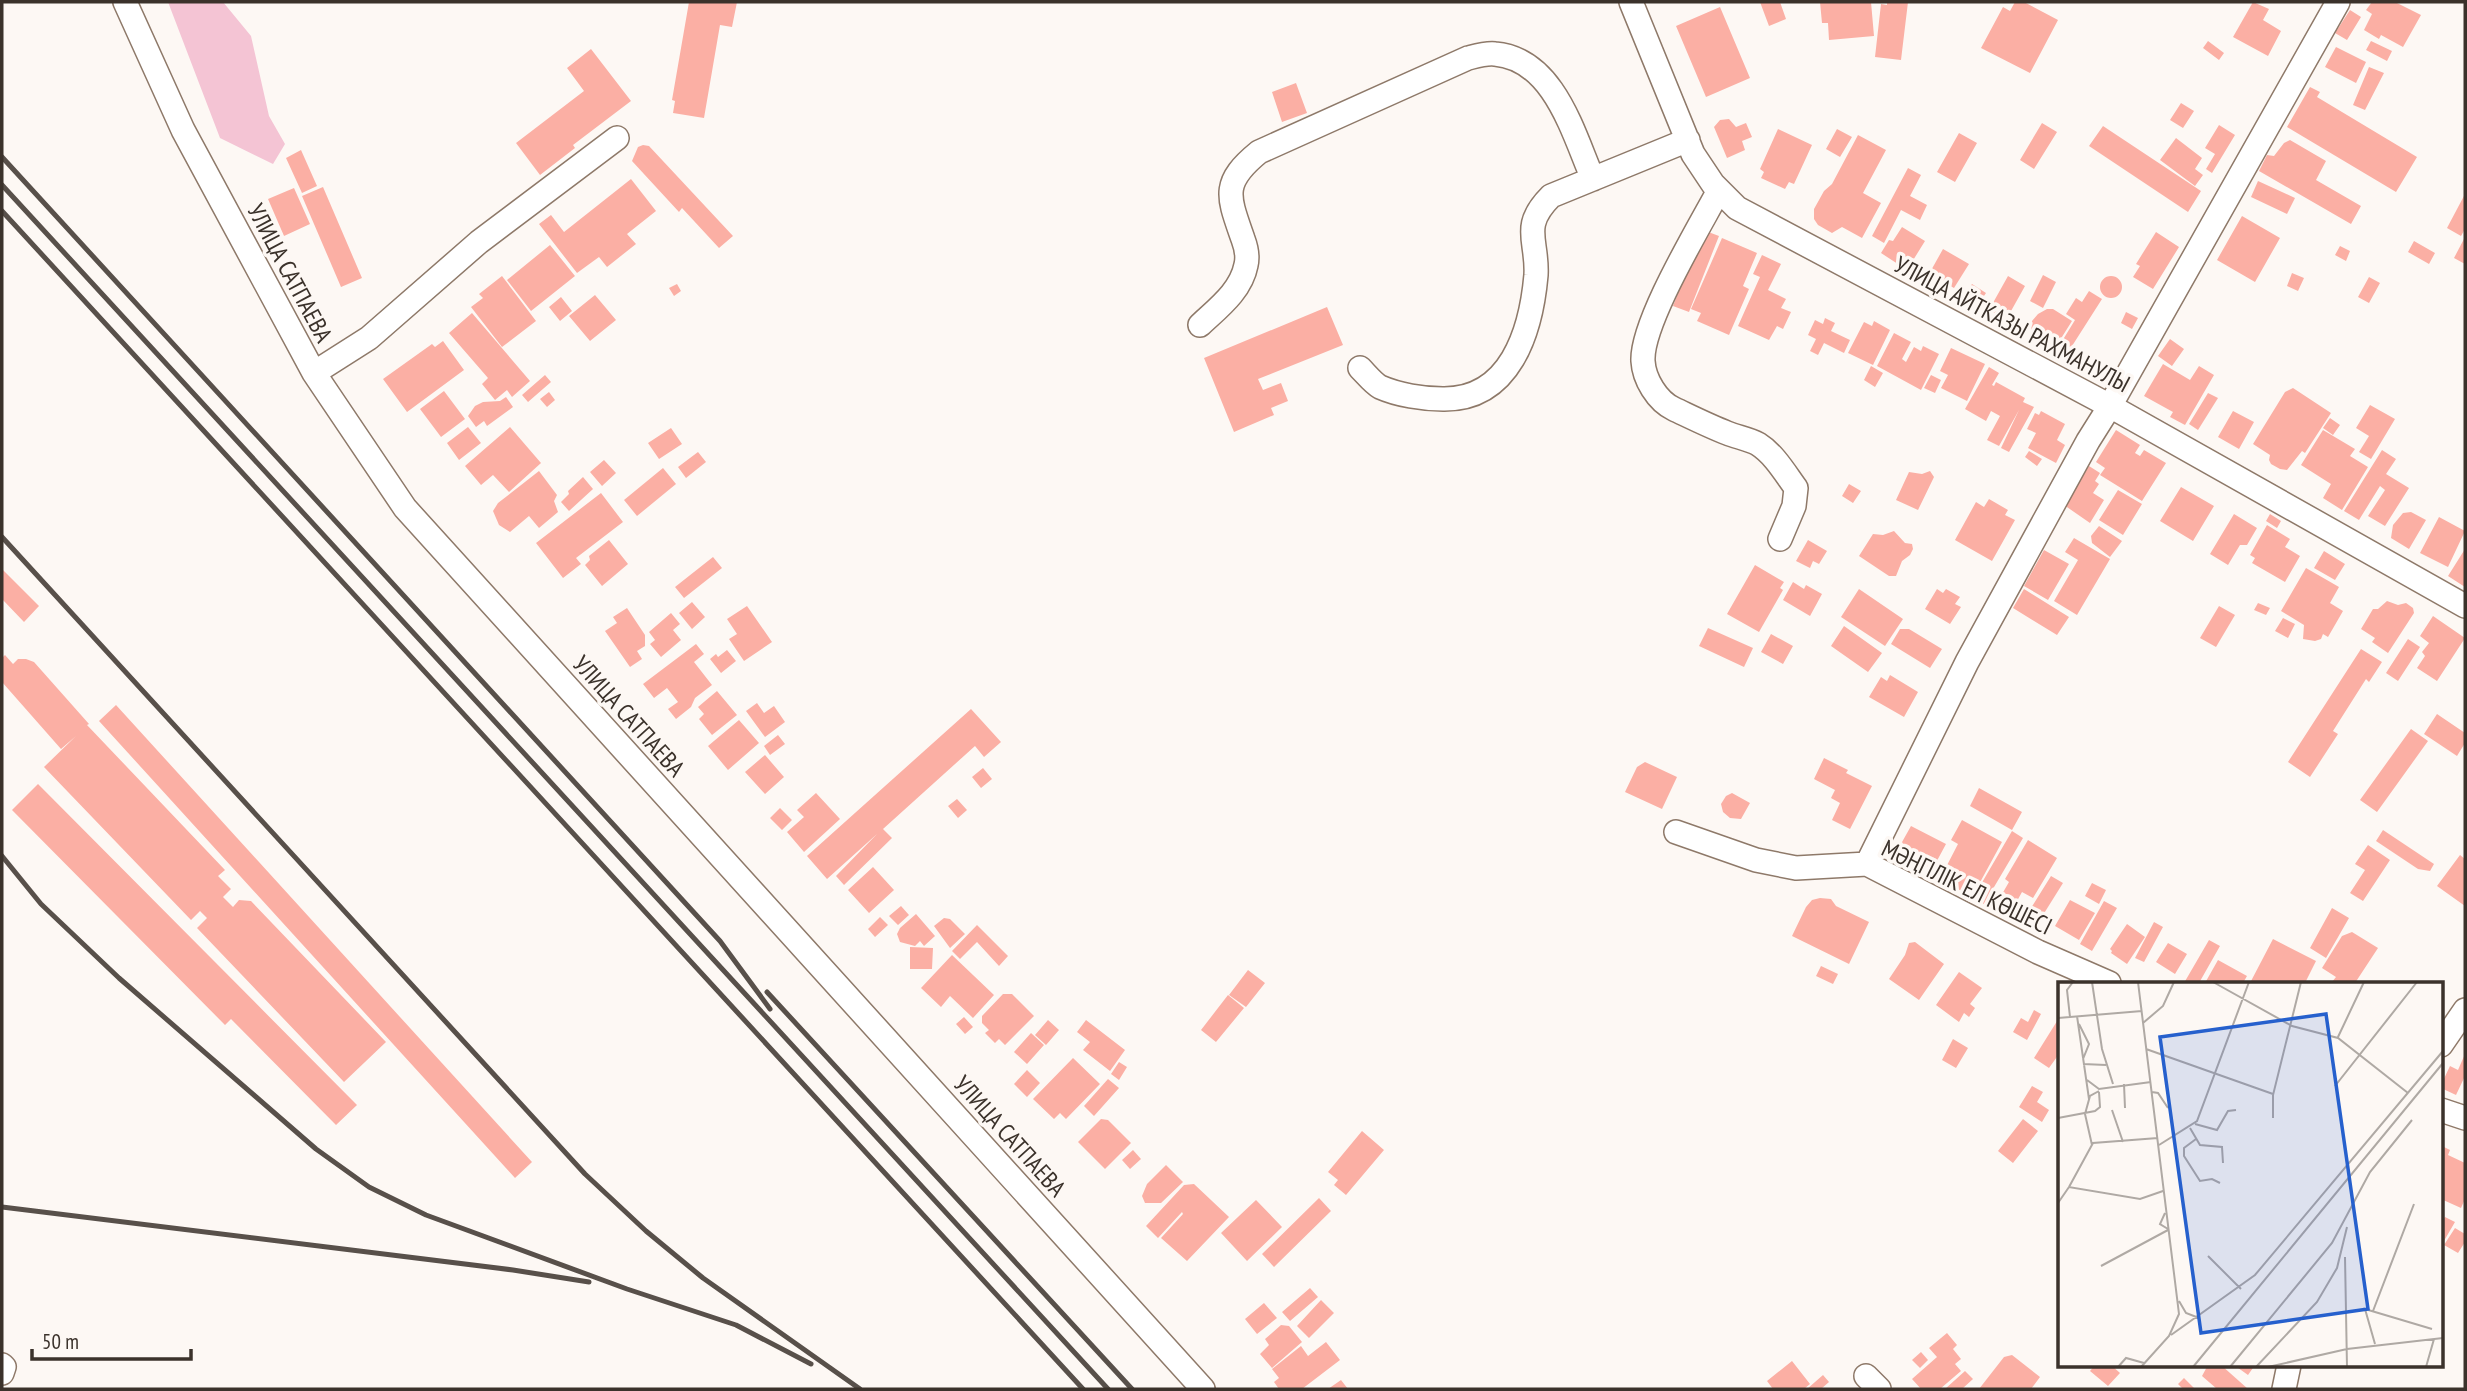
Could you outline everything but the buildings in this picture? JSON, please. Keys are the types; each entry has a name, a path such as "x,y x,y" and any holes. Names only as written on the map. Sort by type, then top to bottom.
{"street":[{"name":"УЛИЦА САТПАЕВА","path":"125,2 183,130 314,373 405,508 1203,1389"},
{"name":"УЛИЦА АЙТКАЗЫ РАХМАНУЛЫ","path":"1631,2 1693,154 1719,190 1737,208 2110,406 2465,606"},
{"path":"1867,864 1967,662 2088,441 2338,2"},
{"path":"1200,325 1232,294 1247,264 1246,248 1231,197 1231,185 1244,164 1259,152 1468,58 1493,54 1512,57 1535,71 1555,93 1593,178"},
{"path":"314,373 369,338 479,242 617,138"},
{"path":"1360,368 1378,386 1426,399 1453,400 1474,394 1497,381 1509,367 1521,343 1536,273 1532,236 1537,214 1551,196 1688,141"},
{"path":"1719,190 1652,323 1643,361 1649,382 1656,394 1670,407 1757,444 1773,457 1796,488 1794,506 1780,539"},
{"name":"МӘҢГІЛІК ЕЛ КӨШЕСІ","path":"1676,832 1756,860 1796,868 1867,864 2038,952 2107,982"},
{"path":"2442,1044 2465,1010"},
{"path":"2442,1110 2465,1118"},
{"path":"2,1365 2,1373"},
{"path":"2284,1389 2289,1366"}],"shaded area":[{"path":"168,2 223,2 251,36 269,116 285,144 273,164 220,138"}],"railway":[{"path":"2,157 720,941 770,1009"},
{"path":"2,185 1108,1389"},
{"path":"2,211 1083,1389"},
{"path":"2,537 585,1174 646,1231 703,1278 860,1389"},
{"path":"2,856 41,904 119,978 316,1149 369,1187 426,1215 627,1289 736,1325 811,1364"},
{"path":"767,992 1132,1389"},
{"path":"2,1207 513,1270 589,1282"}]}
